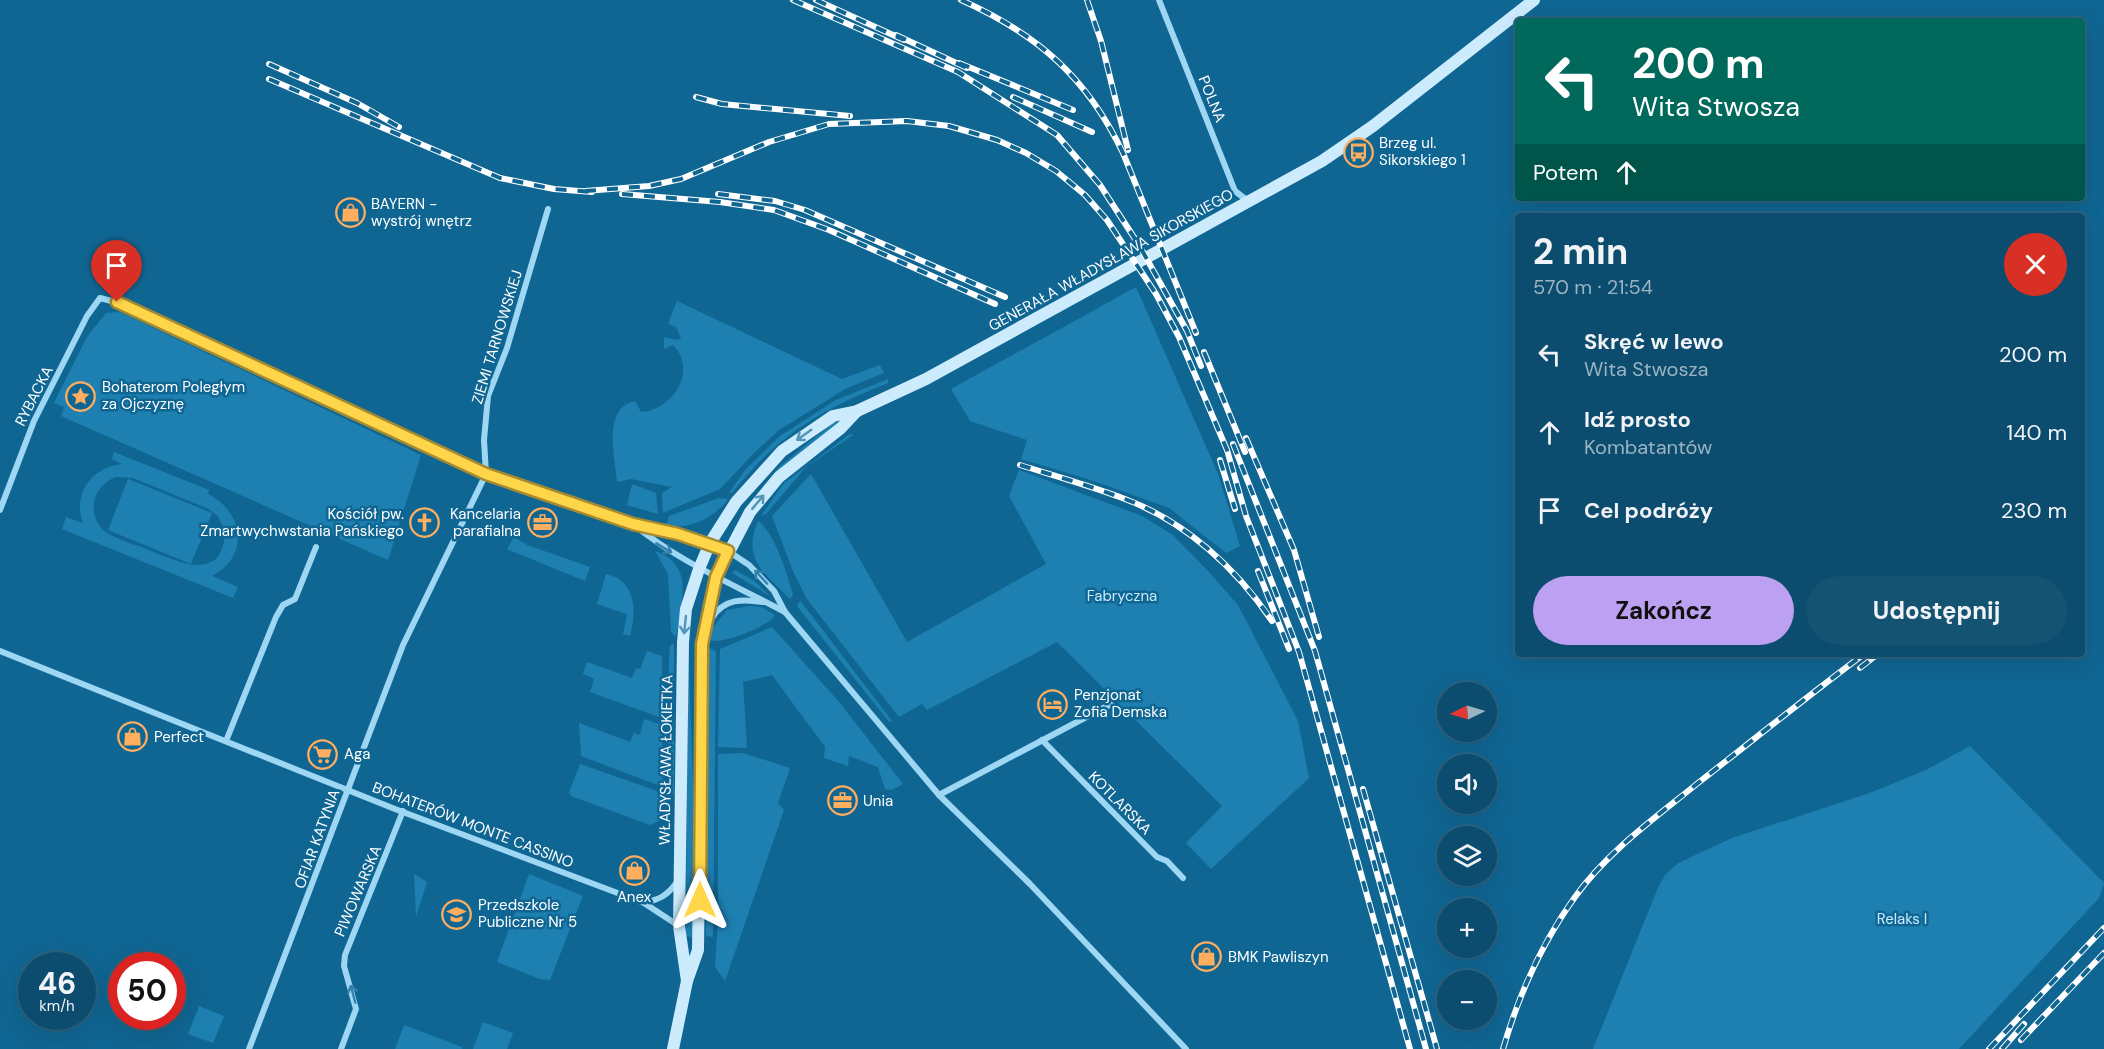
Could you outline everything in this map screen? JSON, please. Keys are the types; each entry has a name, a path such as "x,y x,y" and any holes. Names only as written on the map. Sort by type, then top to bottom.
{"main road":[{"name":"GENERAŁA WŁADYSŁAWA SIKORSKIEGO","path":"710,543 736,502 782,451 833,416 857,411 926,379 1249,202 1348,145 1534,0"},
{"path":"716,577 750,512 779,477 845,424 857,411"},
{"name":"WŁADYSŁAWA ŁOKIETKA","path":"687,981 679,927 683,642 686,609 710,543"},
{"name":"WŁADYSŁAWA ŁOKIETKA","path":"673,1049 687,981 698,942 704,631 716,577"}],"street":[{"name":"POLNA","path":"1159,0 1235,190 1249,202"},
{"name":"ZIEMI TARNOWSKIEJ","path":"486,474 484,432 488,396 507,348 548,209"},
{"name":"RYBACKA","path":"0,510 33,421 87,316 100,298 123,304 486,474"},
{"path":"486,474 633,524 710,543 728,551 749,565 774,591 785,612 939,795 1030,884 1186,1049"},
{"name":"OFIAR KATYNIA","path":"249,1049 403,645 486,474"},
{"path":"633,524 655,542 699,569 740,586 785,612"},
{"path":"226,741 276,617 283,605 296,599 316,547"},
{"path":"704,631 715,612 727,603 743,599 769,603"},
{"name":"BOHATERÓW MONTE CASSINO","path":"0,651 403,812 644,903 679,927"},
{"path":"939,795 1112,704"},
{"name":"KOTLARSKA","path":"1042,740 1157,857 1167,861 1183,878"},
{"name":"PIWOWARSKA","path":"341,1049 356,1009 344,966 345,955 403,812"},
{"path":"644,903 670,893 680,877"}],"green space":[{"path":"1136,287 1218,474 1240,546 1226,553 1169,508 1094,481 1021,459 1027,440 970,421 951,389"},
{"path":"677,301 842,379 880,365 884,373 845,389 779,430 720,489 663,513 662,493 672,487 631,479 617,482 613,435 618,413 625,405 635,401 641,412 653,410 672,397 678,388 683,366 680,355 673,345 664,349 664,337 678,340 681,338 676,327 668,324"},
{"path":"120,312 421,455 388,560 61,416 64,407 54,403 87,337 106,313"},
{"path":"888,379 888,383 841,403 802,426 766,455 732,493 729,493 745,470 780,436 836,400"},
{"path":"835,421 838,423 788,463 749,505 779,467"},
{"path":"850,434 853,435 806,467 766,514 761,516 784,483"},
{"path":"114,452 209,490 208,494 229,512 238,534 237,546 224,567 212,576 238,587 233,598 62,529 66,517 83,523 80,502 83,492 87,484 102,470 122,464 112,459","holes":["116,477 133,478 209,509 218,516 225,532 222,548 216,559 207,564 183,563 104,531 95,516 94,501 97,493 108,481"]},
{"name":"Fabryczna","path":"1019,470 1142,516 1173,535 1238,605 1298,721 1309,778 1211,869 1186,843 1222,806 1057,642 927,710 922,704 899,717 807,599 793,571 772,516 811,474 907,642 1046,564 1009,496"},
{"path":"128,479 212,513 191,564 108,530"},
{"path":"632,484 656,493 658,514 627,505"},
{"path":"719,498 727,499 727,501 707,518 684,526 666,526 669,516"},
{"path":"758,521 770,534 780,555 793,595 790,599 765,574 754,556 752,546"},
{"path":"514,537 527,545 590,567 585,581 507,549"},
{"path":"655,551 672,560 682,581 682,599 675,637 671,631 668,574"},
{"path":"735,570 753,580 770,596 732,573"},
{"path":"606,574 616,577 629,590 633,607 630,636 623,634 627,614 597,604"},
{"path":"800,601 892,721 889,722 797,606"},
{"path":"750,606 761,607 775,615 763,625 744,634 723,640 709,640 712,629 727,610"},
{"path":"772,627 840,703 903,784 892,790 885,789 878,767 849,756 848,766 824,758 825,747 772,675 743,682 747,748 718,747 720,649"},
{"path":"673,643 674,794 668,794 669,660 670,646"},
{"path":"688,646 695,834 692,937 686,936"},
{"path":"709,648 716,651 713,937 706,936"},
{"path":"647,651 662,656 662,718 590,692 594,679 583,674 587,662 632,678 636,668 640,669"},
{"path":"644,719 662,725 663,787 581,756 579,723 630,742 634,733 640,735"},
{"name":"Relaks I","path":"1970,746 2104,883 2099,898 1959,1049 1593,1049 1657,890 1665,875 1677,864 1732,838 1867,794 1924,771"},
{"path":"743,753 790,768 778,803 784,810 725,981 715,967 718,919 718,754"},
{"path":"580,764 663,793 663,819 650,825 571,796 569,792"},
{"path":"414,874 427,882 416,917"},
{"path":"529,874 583,896 550,980 540,979 497,962"},
{"path":"199,1006 224,1016 213,1043 188,1034"},
{"path":"483,1022 513,1033 507,1049 473,1049"},
{"path":"404,1025 462,1047 462,1049 395,1049"}],"railway":[{"path":"793,0 958,72 1057,135 1100,185 1139,245 1187,331 1201,366"},
{"path":"816,0 904,40"},
{"path":"961,0 988,13 1036,43 1076,80 1093,102 1123,153 1196,333"},
{"path":"1087,0 1101,41 1128,150"},
{"path":"896,35 967,68"},
{"path":"959,63 1073,110"},
{"path":"269,64 357,103 399,127"},
{"path":"269,79 500,178 554,189 592,192"},
{"path":"696,97 722,104 850,116"},
{"path":"1013,97 1092,132"},
{"path":"585,191 649,186 681,179 769,142 829,124 907,121 949,126 997,140 1026,153 1056,171 1085,195 1107,220 1156,294 1179,337 1227,450 1246,516 1299,652 1410,1049"},
{"path":"622,194 720,202 774,210 829,230 995,304"},
{"path":"718,194 775,201 805,210 1005,297"},
{"path":"1204,352 1245,452"},
{"path":"1246,438 1294,550 1319,637"},
{"path":"1233,444 1315,651 1426,1049"},
{"path":"1220,460 1235,509"},
{"path":"1020,465 1125,499 1169,520 1226,565 1258,601 1272,621"},
{"path":"1258,571 1289,649"},
{"path":"1503,1049 1516,1009 1541,951 1575,897 1602,865 1665,809 1860,657"},
{"path":"1860,668 1874,657"},
{"path":"1363,789 1437,1049"},
{"path":"1989,1049 2104,928"},
{"path":"2021,1040 2104,953"},
{"path":"2002,1049 2024,1024"}],"place":[{"name":"Brzeg ul. Sikorskiego 1","path":"1358,152"},
{"name":"BAYERN - wystrój wnętrz","path":"350,213"},
{"name":"Bohaterom Poległym za Ojczyznę","path":"81,396"},
{"name":"Kościół pw. Zmartwychwstania Pańskiego","path":"425,523"},
{"name":"Kancelaria parafialna","path":"542,523"},
{"name":"Penzjonat Zofia Demska","path":"1053,704"},
{"name":"Perfect","path":"133,737"},
{"name":"Aga","path":"323,754"},
{"name":"Unia","path":"842,801"},
{"name":"Anex","path":"634,870"},
{"name":"Przedszkole Publiczne Nr 5","path":"457,914"},
{"name":"BMK Pawliszyn","path":"1207,957"}],"route":[{"path":"117,302 486,474 633,524 661,529 710,543 728,551 716,577 702,644 700,900"}]}
